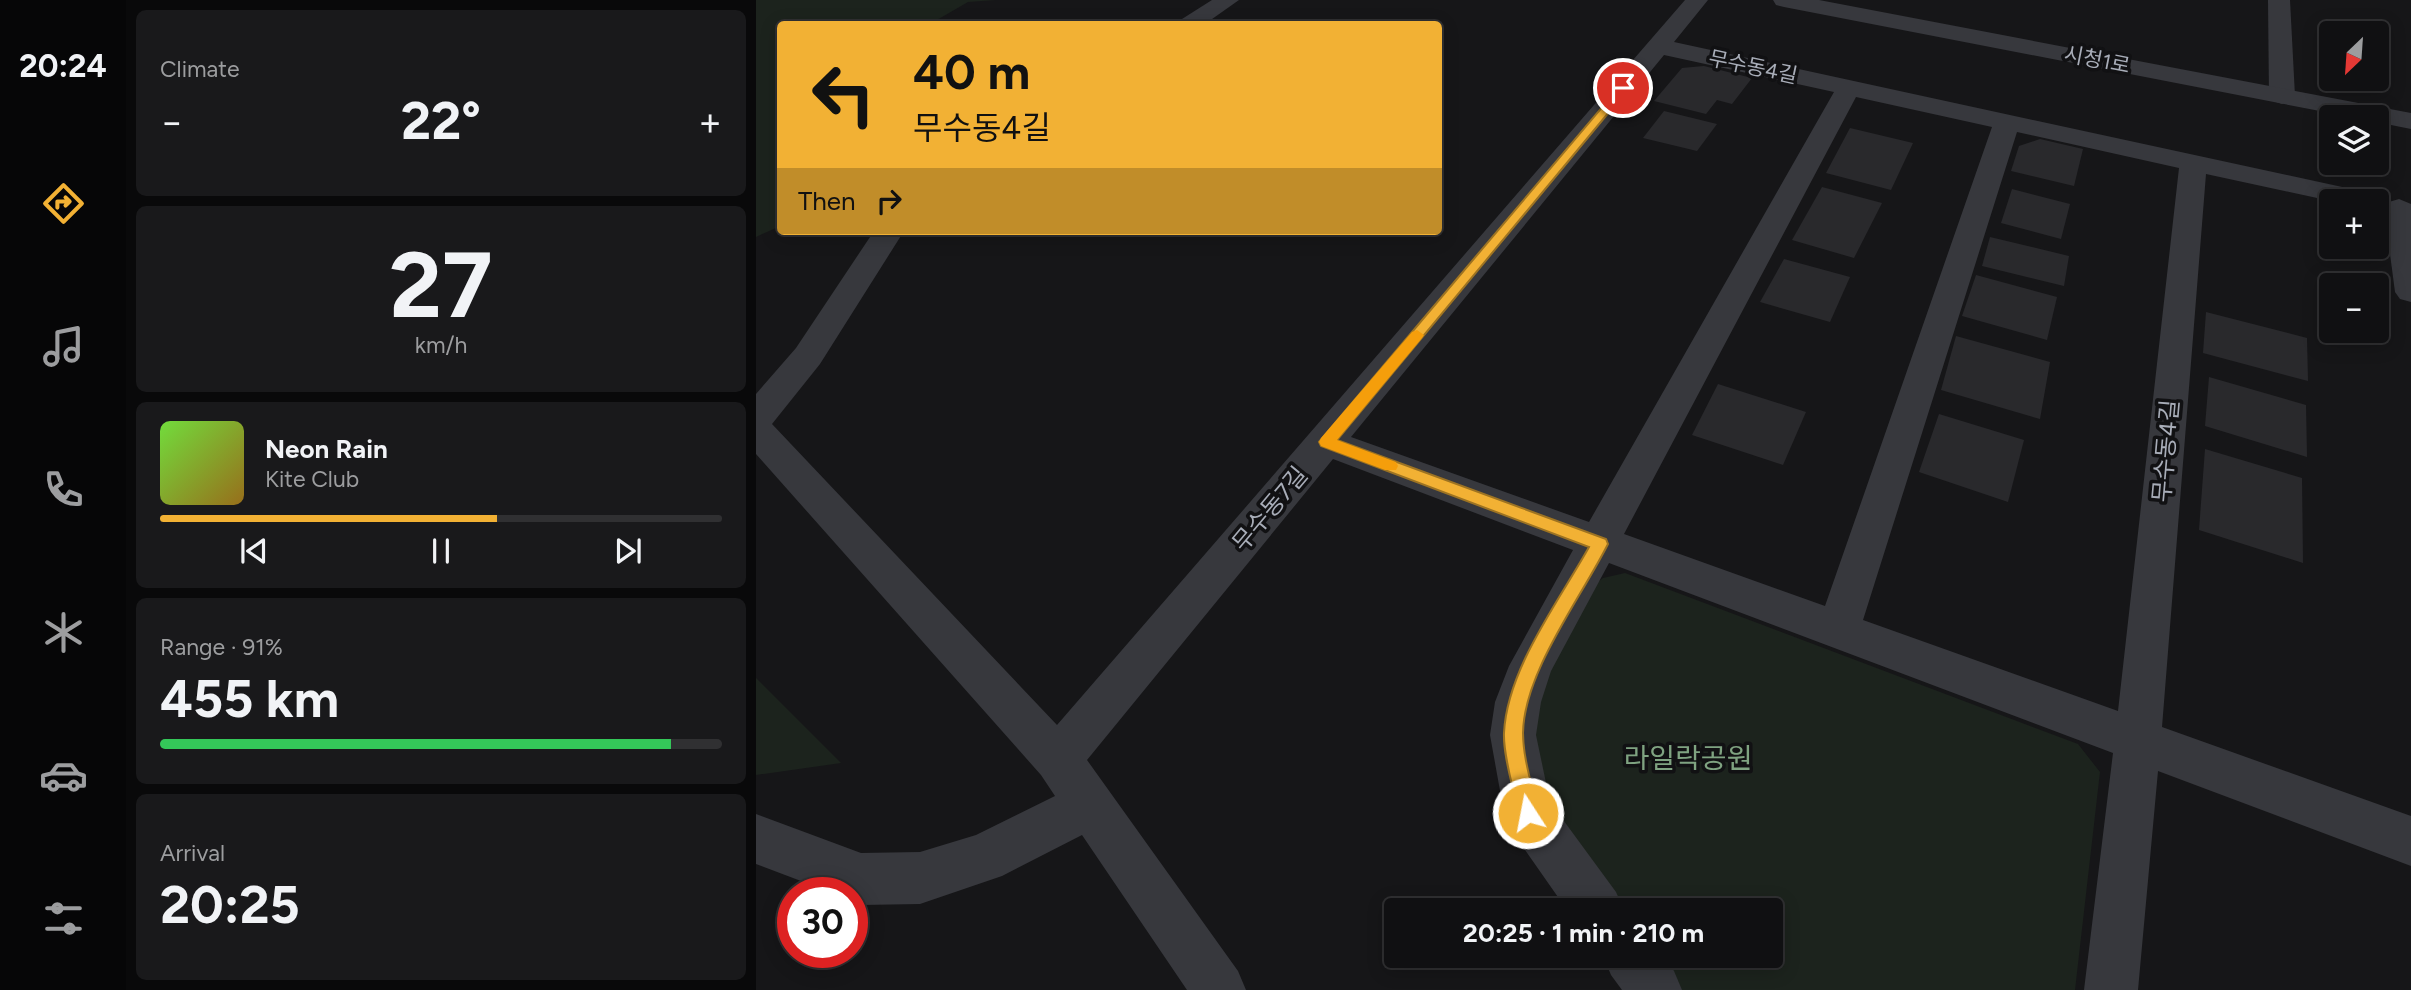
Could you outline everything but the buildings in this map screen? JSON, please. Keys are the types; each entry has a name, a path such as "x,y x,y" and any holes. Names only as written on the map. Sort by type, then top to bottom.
{"street":[{"path":"1196,21 1228,0"},
{"name":"무수동7길","path":"1058,760 1697,0"},
{"name":"시청1로","path":"1784,0 2411,121"},
{"path":"2279,0 2282,96"},
{"name":"무수동4길","path":"1658,46 2319,190"},
{"path":"1589,898 1528,813 1513,734 1518,702 1531,666 1848,89"},
{"path":"1838,630 2007,122"},
{"name":"무수동4길","path":"2110,990 2138,739 2193,163"},
{"path":"2396,207 2411,292"},
{"path":"756,418 808,356 886,235"},
{"path":"756,430 1058,760 1219,990"},
{"path":"1326,442 2411,841"},
{"path":"756,839 860,879 920,878 984,858 1091,804"},
{"path":"1639,968 1655,990"}],"green space":[{"path":"756,0 996,0 968,2 935,21 777,21 777,227 756,237"},
{"name":"라일락공원","path":"1625,573 2078,744 2100,772 2075,990 1674,990 1657,968 1783,968 1783,898 1604,898 1535,809 1531,698 1587,590 1603,578"},
{"path":"756,678 841,763 756,775"}],"slow traffic":[{"path":"1390,466 1326,442 1417,335"}],"route":[{"path":"1528,813 1513,734 1518,702 1531,666 1600,544 1326,442 1623,88"}]}
